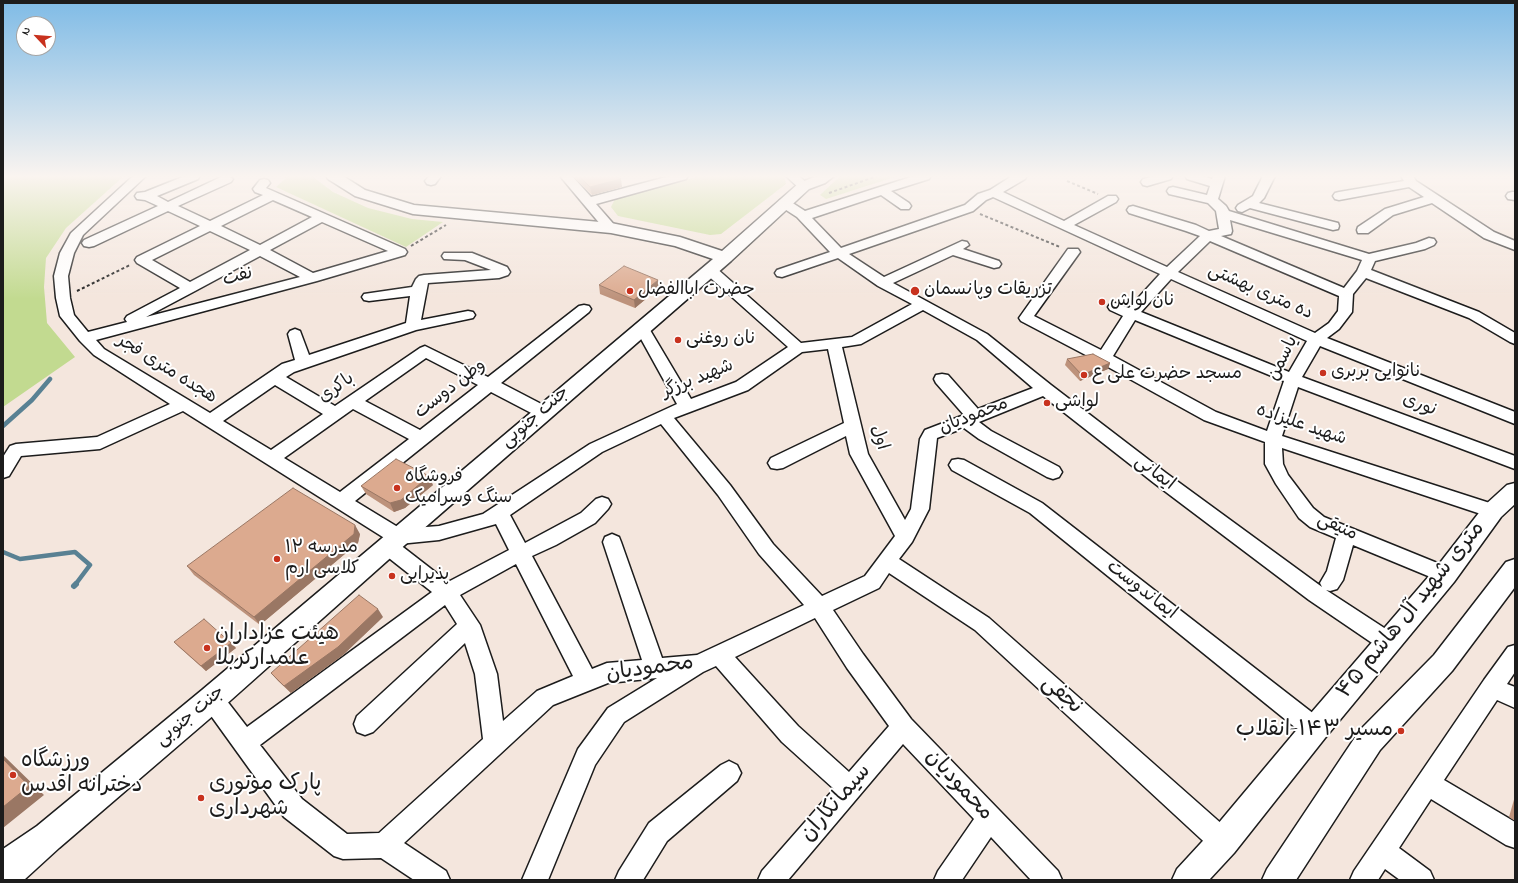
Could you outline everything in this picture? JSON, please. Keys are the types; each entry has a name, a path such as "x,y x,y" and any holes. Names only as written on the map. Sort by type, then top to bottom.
{"main road":[{"path":"488,217 611,228 645,234 680,242 718,264"},
{"name":"جنت جنوبی","path":"48,837 212,699 393,541 718,264 769,217"},
{"name":"۴۵ متری شهید آل هاشم","path":"1188,880 1224,842 1315,729 1445,575 1493,511 1515,491"},
{"path":"1278,880 1370,740 1443,663 1515,569"},
{"path":"3,868 48,837"},
{"path":"3,878 48,837"}],"street":[{"name":"هجده متری فجر","path":"95,217 77,233 67,253 62,276 63,298 67,316 99,352 341,502 393,541 446,592 470,625 486,674 495,743"},
{"path":"89,243 145,217"},
{"path":"193,217 260,250 312,278"},
{"path":"142,260 229,217"},
{"path":"107,332 322,217"},
{"path":"322,217 400,252"},
{"path":"601,217 611,228"},
{"path":"805,217 839,253 883,283 923,304"},
{"path":"782,273 942,217"},
{"name":"ده متری بهشتی","path":"1045,217 1316,339 1515,418"},
{"path":"1064,226 1080,217"},
{"path":"1160,217 1209,236 1346,294 1364,272 1369,258"},
{"path":"1104,358 1132,313 1169,273 1209,236 1226,230 1222,217"},
{"path":"1249,217 1369,258 1420,246 1429,242"},
{"path":"1299,217 1333,226"},
{"path":"1363,230 1381,217"},
{"path":"1463,217 1489,235 1515,246"},
{"path":"1480,217 1515,236"},
{"path":"883,283 957,247 994,264"},
{"name":"نفت","path":"85,338 312,278 400,252"},
{"name":"شهید علیزاده","path":"1073,252 1026,318 1104,358 1210,416 1273,439 1493,511"},
{"path":"413,326 418,291 421,282 427,278 499,274 502,272 502,270 467,256 449,256"},
{"path":"142,260 190,288"},
{"path":"718,264 798,348"},
{"path":"1364,272 1474,315 1515,339"},
{"path":"369,297 418,291"},
{"name":"یاسمن","path":"1273,439 1293,379 1316,339 1334,326 1345,312 1346,294"},
{"name":"شهید برزگر","path":"393,541 439,533 488,520 596,448 663,416 742,386 798,348 856,341 923,304"},
{"name":"ایمانی","path":"923,304 982,337 1045,390 1160,478 1310,590 1388,642"},
{"name":"نوری","path":"1114,307 1293,379 1515,463"},
{"name":"وطن دوست","path":"341,502 584,309"},
{"path":"211,421 288,368 413,326 468,316"},
{"path":"642,328 687,406"},
{"path":"295,334 304,363"},
{"name":"اول","path":"834,344 859,454 905,537"},
{"name":"باکری","path":"271,458 425,351 490,385"},
{"path":"275,378 335,414"},
{"path":"942,379 971,419 996,442 1053,472"},
{"path":"490,385 544,412"},
{"name":"محمودیان","path":"384,845 545,698 607,673 699,664 872,582 905,537 920,509 928,440 932,434 1045,390"},
{"path":"353,402 422,438"},
{"path":"3,471 16,450 100,443 184,404"},
{"name":"محمودیان","path":"663,416 724,490 766,549 819,607 855,661 903,727 989,819 1049,880"},
{"path":"777,463 853,425"},
{"name":"منیقی","path":"1273,439 1274,464 1277,471 1306,513 1317,522 1445,575"},
{"name":"ایماندوست","path":"958,465 1036,508 1315,729"},
{"path":"244,743 446,592 520,553 549,540 588,518 602,504"},
{"path":"499,512 587,681"},
{"path":"1330,583 1336,574 1347,534"},
{"path":"612,542 655,668"},
{"name":"نجفی","path":"888,562 982,624 1224,842"},
{"path":"365,724 470,625"},
{"path":"719,654 790,734 850,788"},
{"path":"1363,880 1515,654"},
{"path":"535,880 586,757 616,715 699,664"},
{"path":"1492,687 1515,698"},
{"path":"212,699 292,808 343,847 384,845 437,880"},
{"name":"سیمانکاران","path":"771,880 903,727"},
{"path":"628,880 658,832 729,773"},
{"path":"1427,783 1515,836"},
{"path":"947,880 989,819"},
{"path":"1383,852 1421,880"}],"path":[{"path":"400,252 459,217"},
{"path":"986,217 1073,252"},
{"path":"63,298 142,260"}],"green space":[{"path":"3,217 78,217 66,228 46,258 44,287 47,323 75,357 3,407"},
{"path":"341,217 405,217 443,222 406,247"},
{"path":"624,217 743,217 721,234 710,235"}],"building":[{"path":"624,266 658,280 634,300 599,285"},
{"path":"1093,354 1110,363 1082,375 1067,359"},
{"name":"فروشگاه سنگ وسرامیک","path":"396,459 429,476 401,500 390,503 361,486"},
{"name":"مدرسه ۱۲ کلاسی ارم","path":"293,488 355,525 354,534 254,617 187,566"},
{"path":"359,595 378,609 338,647 284,686 271,673"},
{"name":"هیئت عزاداران علمدارکربلا","path":"204,619 231,643 201,666 174,642"},
{"path":"3,759 29,786 3,807"}],"waterway":[{"path":"3,426 32,400 50,379"},
{"path":"3,552 20,559 75,552 90,565 75,585"}],"place":[{"name":"حضرت اباالفضل","path":"630,291"},
{"name":"تزریقات وپانسمان","path":"915,291"},
{"name":"نان لواش","path":"1102,302"},
{"name":"نان روغنی","path":"678,340"},
{"name":"نانوایی بربری","path":"1323,373"},
{"name":"مسجد حضرت علی ع","path":"1084,375"},
{"name":"لواشی","path":"1047,403"},
{"name":"فروشگاه سنگ وسرامیک","path":"397,488"},
{"name":"مدرسه ۱۲ کلاسی ارم","path":"277,559"},
{"name":"پذیرایی","path":"392,576"},
{"name":"هیئت عزاداران علمدارکربلا","path":"207,648"},
{"name":"مسیر ۱۴۳-انقلاب","path":"1401,731"},
{"name":"ورزشگاه دخترانه اقدس","path":"13,775"},
{"name":"پارک موتوری شهرداری","path":"201,798"}]}
